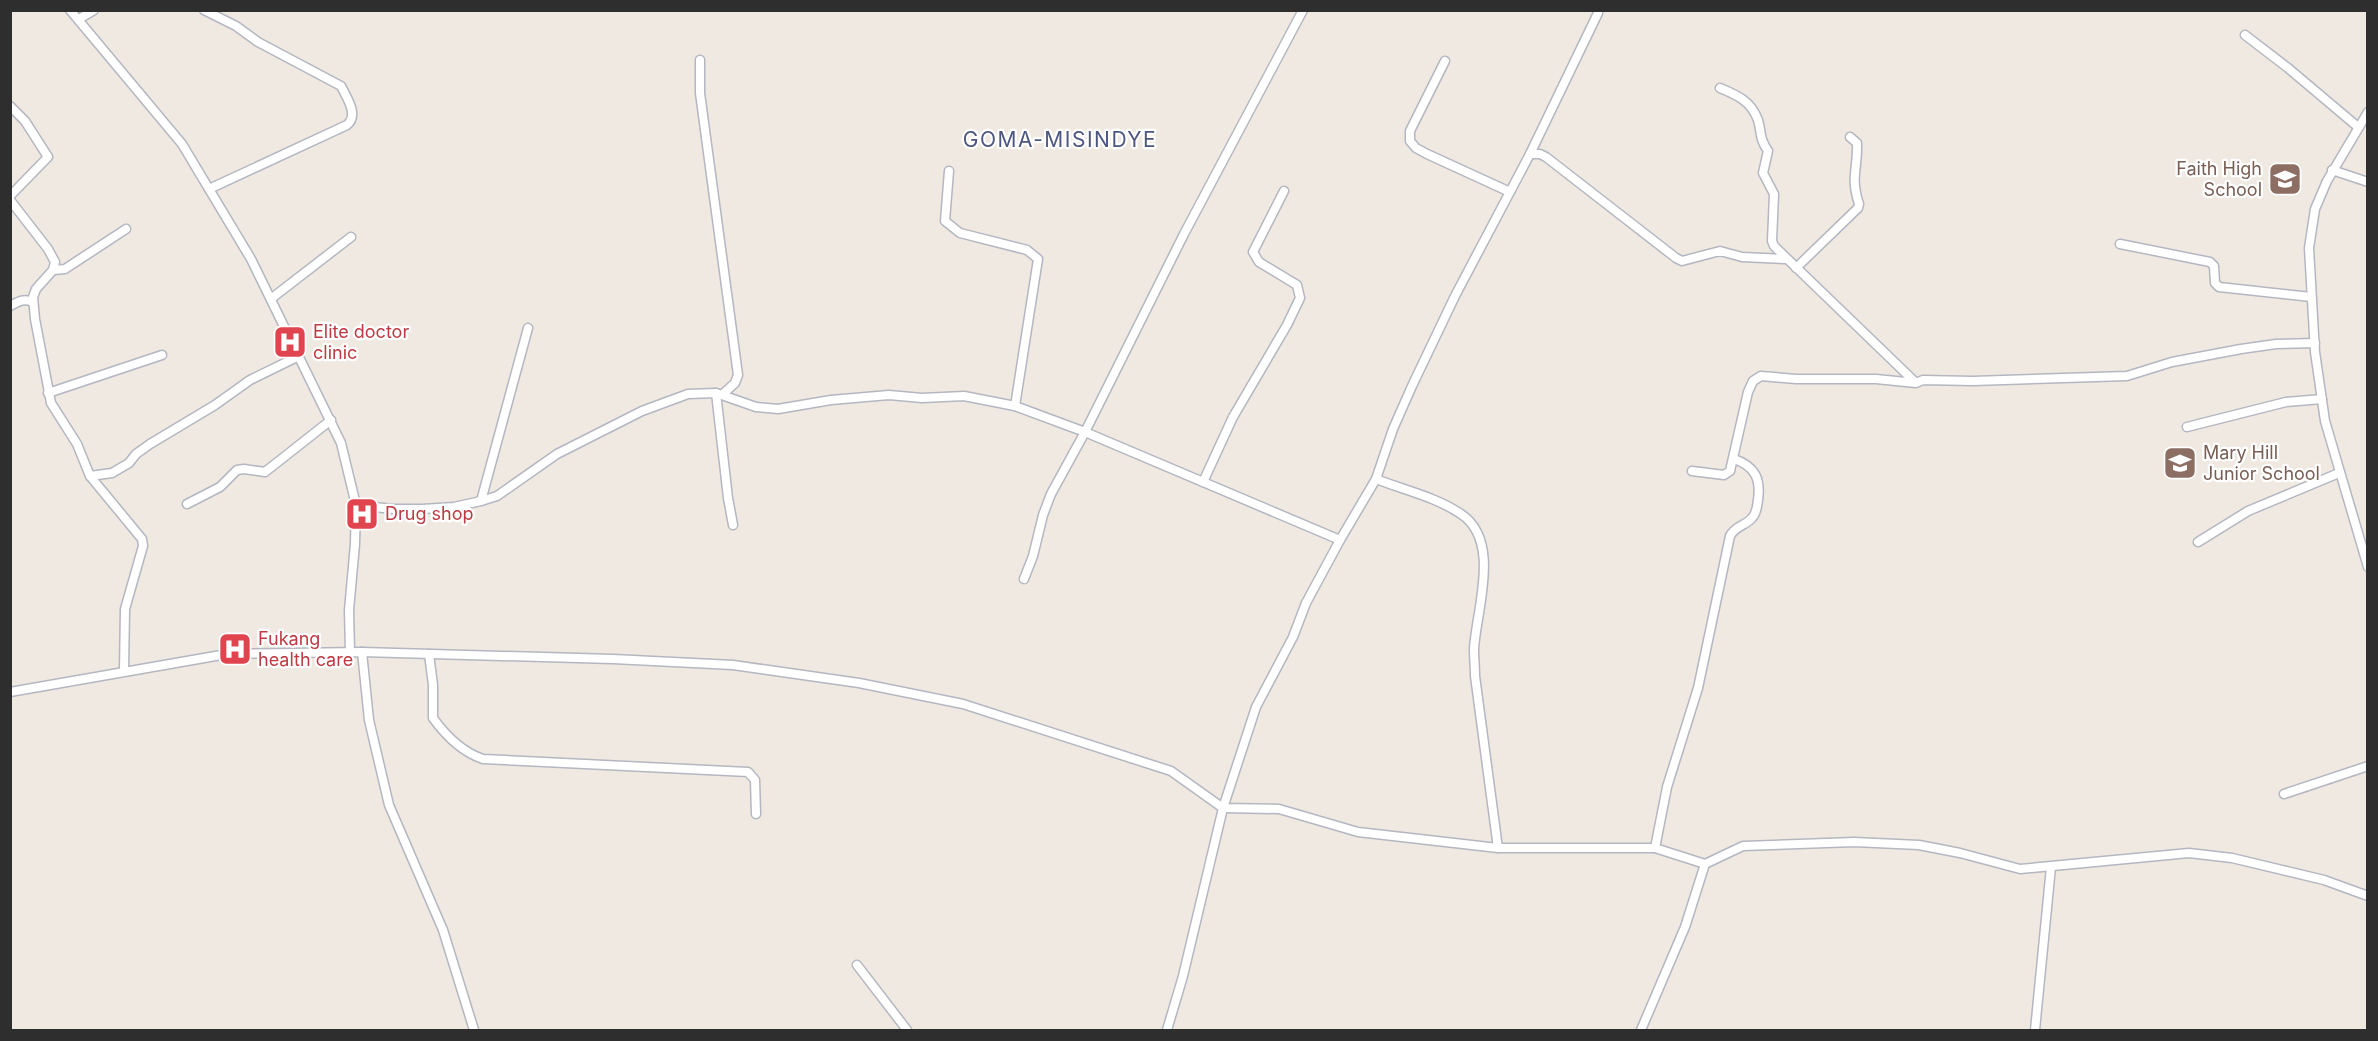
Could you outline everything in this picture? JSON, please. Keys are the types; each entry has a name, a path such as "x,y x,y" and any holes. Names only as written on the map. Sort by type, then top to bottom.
{"street":[{"path":"70,10 182,144 272,298 279,319 292,339 297,357 342,443 356,505 349,610 350,652"},
{"path":"79,19 94,10"},
{"path":"204,10 341,86 351,107 352,116 351,122 347,125 209,189"},
{"path":"1024,579 1051,494 1303,10"},
{"path":"1167,1030 1191,944 1223,808 1256,707 1293,637 1306,603 1376,479 1412,386 1455,296 1530,154 1598,13"},
{"path":"2245,36 2288,68 2358,127"},
{"path":"700,60 700,93 738,375 735,383 720,394"},
{"path":"1445,61 1410,131 1410,141 1416,148 1427,154 1510,192"},
{"path":"1720,88 1739,95 1746,101 1758,120 1761,140 1768,151 1763,173 1773,194 1772,241 1777,250 1916,383"},
{"path":"10,106 25,121 48,157 10,196"},
{"path":"2367,112 2332,170 2315,209 2309,248 2314,343 2325,421 2364,549 2367,567"},
{"path":"1796,268 1858,208 1853,180 1857,143 1850,137"},
{"path":"1530,154 1540,154 1546,157 1682,261 1719,251 1742,257 1786,259"},
{"path":"2332,170 2367,182"},
{"path":"949,171 945,221 952,229 1027,250 1038,259 1015,406"},
{"path":"1203,482 1233,417 1287,325 1300,297 1297,285 1259,262 1253,252 1284,191"},
{"path":"10,200 48,249 55,262 53,270 36,289 33,302 48,393 56,411 77,444 90,476 142,539 143,546 125,609 124,670"},
{"path":"53,270 65,269 126,229"},
{"path":"272,298 351,237"},
{"path":"2120,244 2210,262 2214,266 2215,283 2219,287 2265,290 2311,297"},
{"path":"10,306 26,299 33,302"},
{"path":"481,501 528,328"},
{"path":"1692,471 1724,475 1730,471 1748,392 1756,378 1876,379 1916,383 1923,380 1973,381 2127,376 2172,362 2231,350 2276,344 2314,343"},
{"path":"48,393 162,355"},
{"path":"90,476 112,473 129,463 136,454 150,444 215,405 250,380 297,357"},
{"path":"356,505 423,509 454,507 497,496 557,454 642,411 688,394 720,394 756,407 778,409 831,400 889,395 922,398 964,396 1015,406 1084,432 1340,540"},
{"path":"720,394 728,498 733,525"},
{"path":"2187,427 2286,402 2322,399"},
{"path":"187,504 220,487 237,470 265,472 331,420"},
{"path":"1655,848 1667,787 1698,688 1730,536 1736,528 1746,524 1755,514 1759,481 1749,467 1734,459"},
{"path":"2198,542 2248,511 2339,473"},
{"path":"1376,479 1447,506 1461,514 1473,526 1479,538 1484,580 1482,608 1474,648 1475,676 1498,848"},
{"path":"10,692 124,670 227,654 362,652 733,665 910,692 963,705 1171,771 1223,808 1279,809 1358,832 1498,848 1655,848 1705,864 1743,846 1854,842 1919,845 2020,869 2189,853 2232,858 2313,877 2367,896"},
{"path":"362,652 369,720 383,788 443,930 474,1030"},
{"path":"429,654 433,686 433,718 450,738 474,756 483,759 748,772 755,780 756,814"},
{"path":"2284,794 2367,766"},
{"path":"1641,1030 1684,927 1705,864"},
{"path":"2035,1030 2051,867"},
{"path":"858,965 907,1030"}],"place":[{"name":"Faith High School","path":"2285,179"},
{"name":"Elite doctor clinic","path":"290,342"},
{"name":"Mary Hill Junior School","path":"2180,463"},
{"name":"Drug shop","path":"362,514"},
{"name":"Fukang health care","path":"235,649"}],"district":[{"name":"GOMA-MISINDYE","path":"1060,140"}]}
